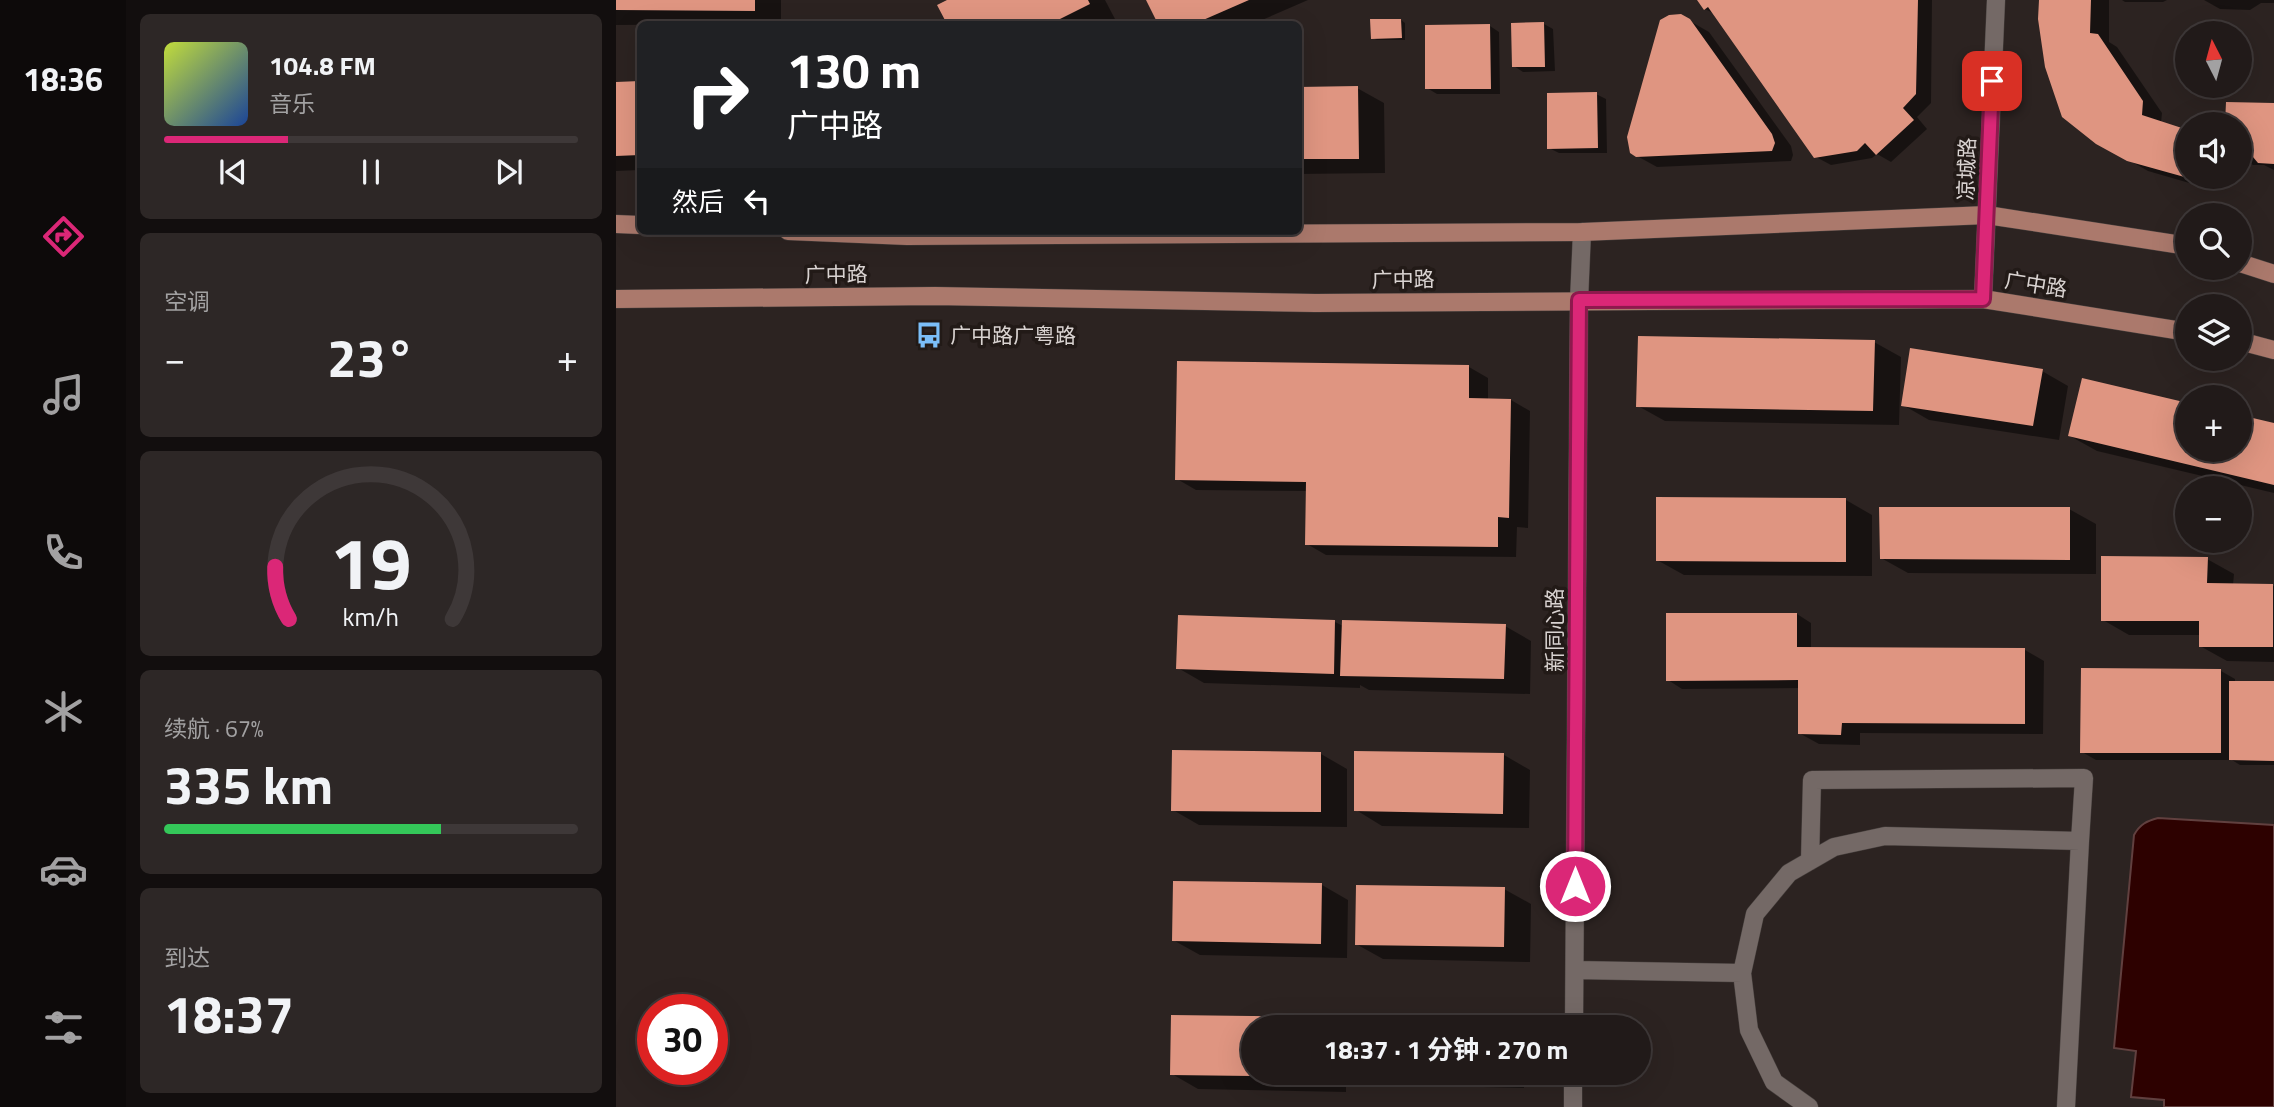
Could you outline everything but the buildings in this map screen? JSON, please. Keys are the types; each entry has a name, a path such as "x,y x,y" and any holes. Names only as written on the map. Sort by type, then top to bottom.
{"main road":[{"name":"广中路","path":"1302,234 1582,232 1987,215 2175,244"},
{"path":"616,224 637,225"},
{"name":"广中路","path":"883,235 1076,235"},
{"path":"2252,267 2274,274"},
{"name":"广中路","path":"616,299 935,296 1315,303 1983,299 2175,330"},
{"path":"2252,345 2274,351"}],"street":[{"name":"凉城路","path":"1983,299 1996,0"},
{"name":"新同心路","path":"1574,1015 1579,300 1582,232"},
{"path":"1810,861 1812,780 2084,778 2066,1107"},
{"path":"1809,1107 1774,1082 1749,1030 1742,973 1755,914 1789,873 1834,847 1885,836 2080,841"},
{"path":"1574,970 1742,973"},
{"path":"1573,1085 1573,1107"}],"shaded area":[{"path":"2158,818 2274,825 2274,1107 2164,1107 2164,1100 2131,1097 2136,1051 2114,1048 2134,835 2144,824"}],"place":[{"name":"广中路广粤路","path":"929,335"}],"route":[{"path":"1575,886 1579,300 1983,299 1992,81"}]}
